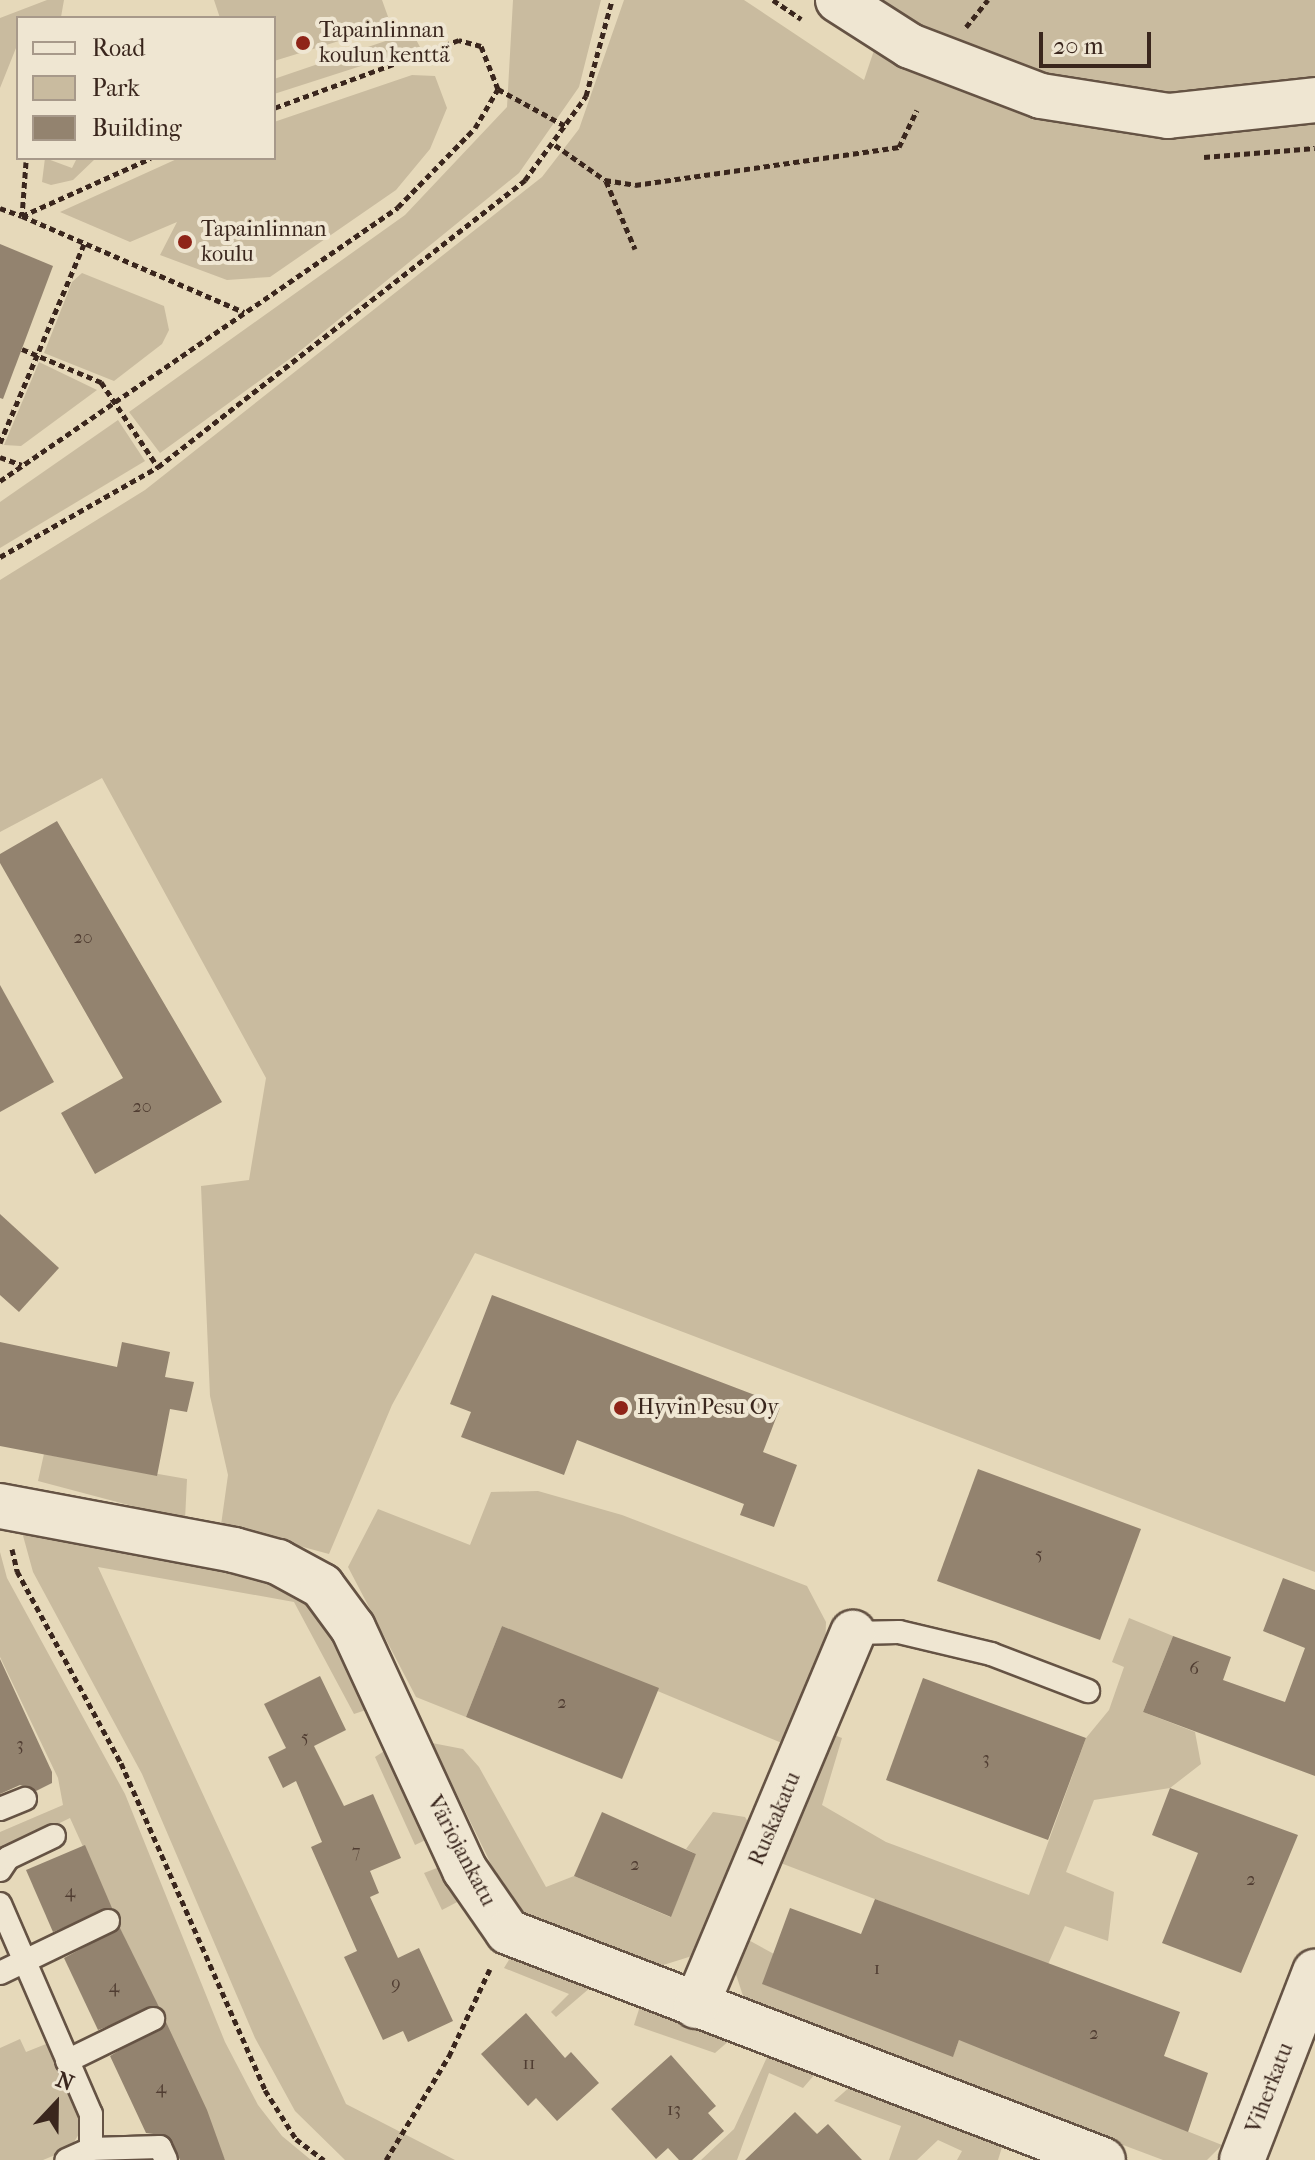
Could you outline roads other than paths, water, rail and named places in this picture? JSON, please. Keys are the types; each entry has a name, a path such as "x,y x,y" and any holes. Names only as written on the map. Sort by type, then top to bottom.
{"street":[{"path":"838,0 910,46 1041,96 1168,116 1315,100"},
{"name":"Väriojankatu","path":"4,1507 234,1550 278,1562 322,1586 353,1628 465,1870 508,1932 1103,2160"},
{"name":"Ruskakatu","path":"696,2006 853,1633"},
{"name":"Viherkatu","path":"1242,2160 1315,1972"}],"lane":[{"path":"853,1633 899,1632 991,1654 1088,1691"},
{"path":"0,1809 25,1799"},
{"path":"0,1870 8,1858 54,1836"},
{"path":"0,1904 91,2114 91,2149"},
{"path":"0,1973 108,1921"},
{"path":"67,2061 153,2019"},
{"path":"66,2160 91,2149 160,2147 166,2160"}],"place":[{"name":"Tapainlinnan koulun kenttä","path":"303,43"},
{"name":"Tapainlinnan koulu","path":"185,242"},
{"name":"Hyvin Pesu Oy","path":"621,1408"}]}
